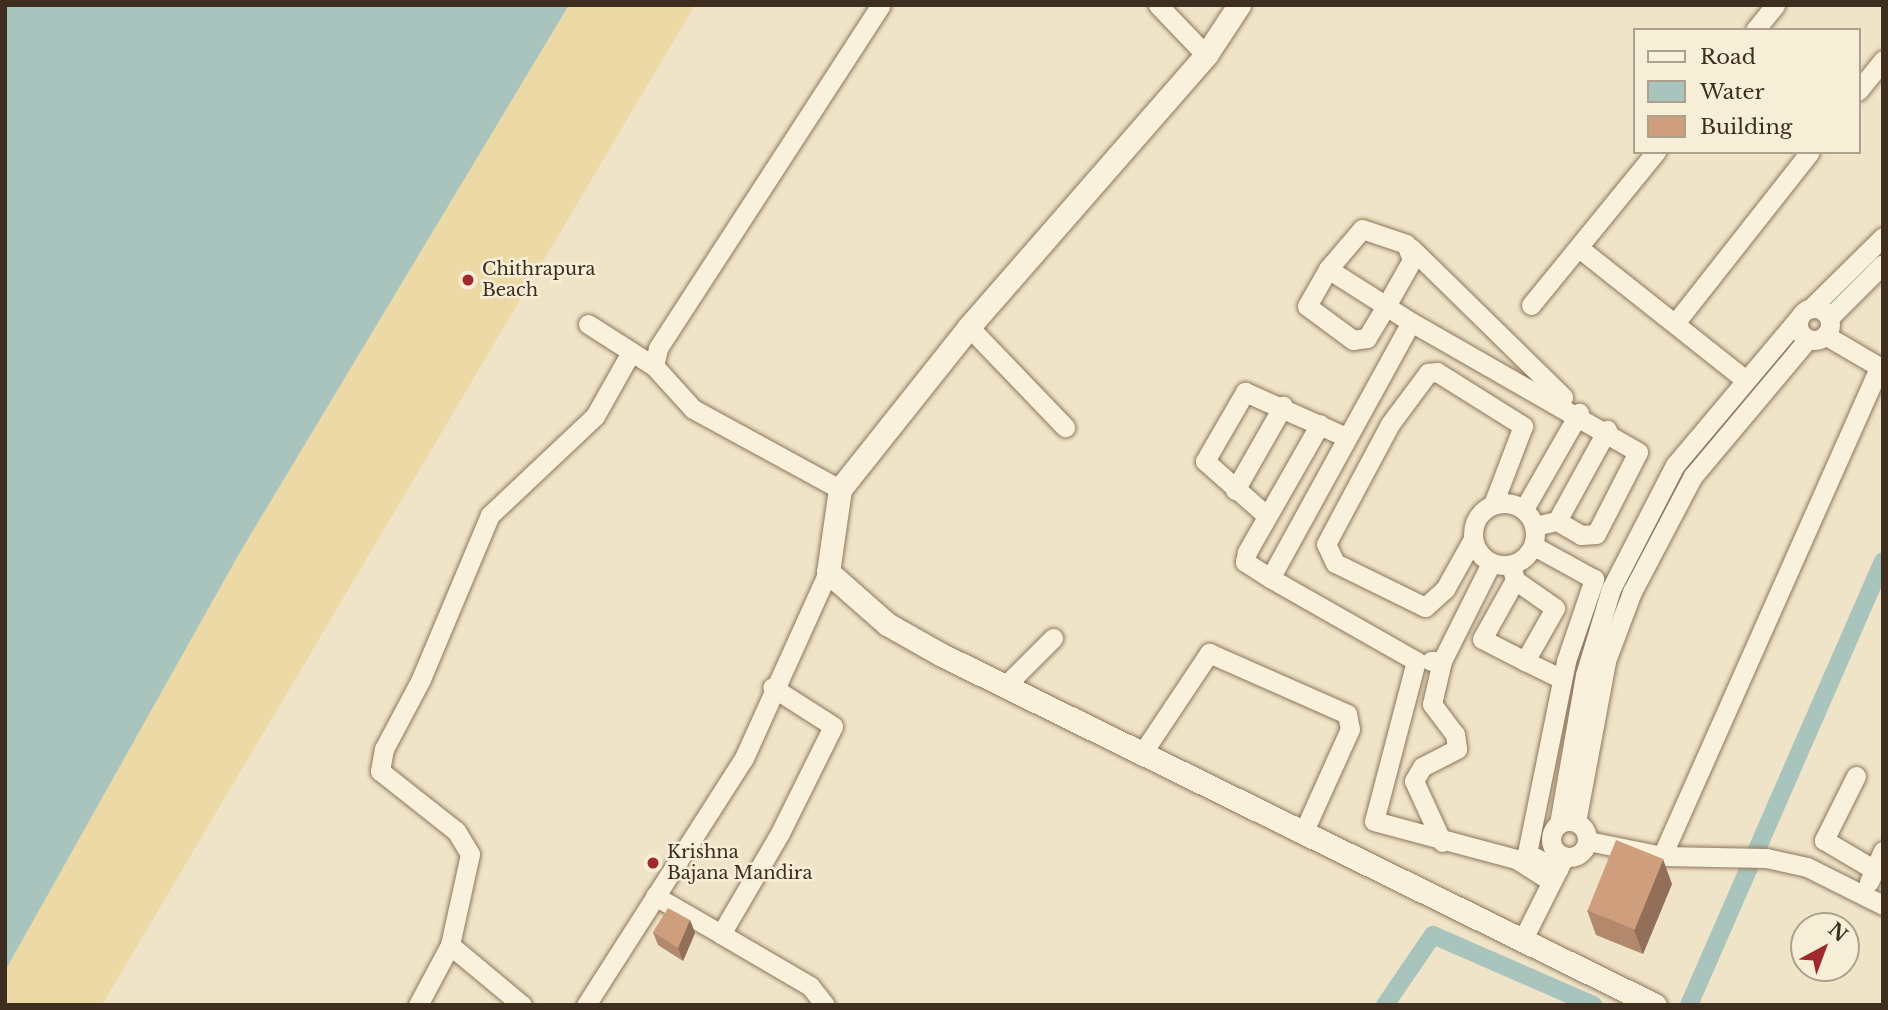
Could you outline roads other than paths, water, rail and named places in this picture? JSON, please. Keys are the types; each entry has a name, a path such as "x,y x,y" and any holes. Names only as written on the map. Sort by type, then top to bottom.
{"street":[{"path":"654,366 658,348 881,5"},
{"path":"1158,5 1206,55"},
{"path":"586,1005 744,758 772,687 828,572 840,489 969,327 1206,55 1239,5"},
{"path":"1757,28 1775,5"},
{"path":"1860,89 1883,60"},
{"path":"1531,305 1654,154"},
{"path":"1676,322 1808,154"},
{"path":"1411,248 1412,260 1386,306 1360,341 1316,318 1307,306 1328,270 1362,229 1411,248 1579,413"},
{"path":"1521,858 1562,679 1602,584 1675,466 1744,379 1805,313 1883,237"},
{"path":"1579,248 1676,322 1744,379"},
{"path":"1558,869 1552,845 1567,823 1606,661 1630,597 1693,476 1883,264"},
{"path":"1328,270 1411,322 1579,413 1634,446 1639,458 1608,515 1590,537 1557,521"},
{"path":"1662,856 1881,369 1821,331 1805,313"},
{"path":"1805,313 1821,331"},
{"path":"1270,578 1411,322"},
{"path":"588,324 654,366 693,409 840,489"},
{"path":"969,327 1065,427"},
{"path":"418,1005 450,945 470,854 456,831 380,771 384,748 421,678 490,515 502,496 595,416 631,352"},
{"path":"1458,384 1474,356"},
{"path":"1428,373 1458,384 1522,426 1493,504 1477,518 1473,539 1433,603 1414,605 1345,569 1328,552 1329,534 1390,424 1428,373"},
{"path":"1267,516 1206,466 1206,455 1245,392 1283,406 1346,437"},
{"path":"1235,489 1283,406"},
{"path":"1362,408 1390,424"},
{"path":"1524,509 1579,413"},
{"path":"1320,424 1267,516 1245,562 1416,662 1442,661"},
{"path":"1442,842 1414,781 1422,767 1457,749 1455,734 1432,704 1442,661 1458,628 1506,569 1534,536 1557,521 1607,430"},
{"path":"1326,474 1354,490"},
{"path":"1493,504 1524,509"},
{"path":"1524,509 1534,536 1602,584 1630,597"},
{"path":"1473,539 1555,608 1525,661"},
{"path":"1482,639 1506,569"},
{"path":"828,572 887,624 1005,686 1141,755 1524,937 1655,1005"},
{"path":"1567,823 1585,675 1602,584"},
{"path":"1458,628 1562,679"},
{"path":"1005,686 1053,638"},
{"path":"1141,755 1209,653 1335,708 1347,714 1350,729 1303,833"},
{"path":"1416,662 1371,814 1383,827 1558,869"},
{"path":"721,934 833,726 772,687"},
{"path":"1856,776 1824,840 1873,869"},
{"path":"1567,823 1588,841 1662,856 1766,858 1807,867 1865,893 1883,905"},
{"path":"1524,937 1558,869 1582,852 1588,841"},
{"path":"1865,893 1873,869 1883,851"},
{"path":"655,896 810,986 825,1005"},
{"path":"450,945 523,1005"}],"water":[{"path":"5,5 569,5 239,554 5,971"}],"waterway":[{"path":"1689,1005 1883,562"},
{"path":"1385,1005 1433,935 1593,1005"}],"place":[{"name":"Chithrapura Beach","path":"468,280"},
{"name":"Krishna Bajana Mandira","path":"653,863"}]}
